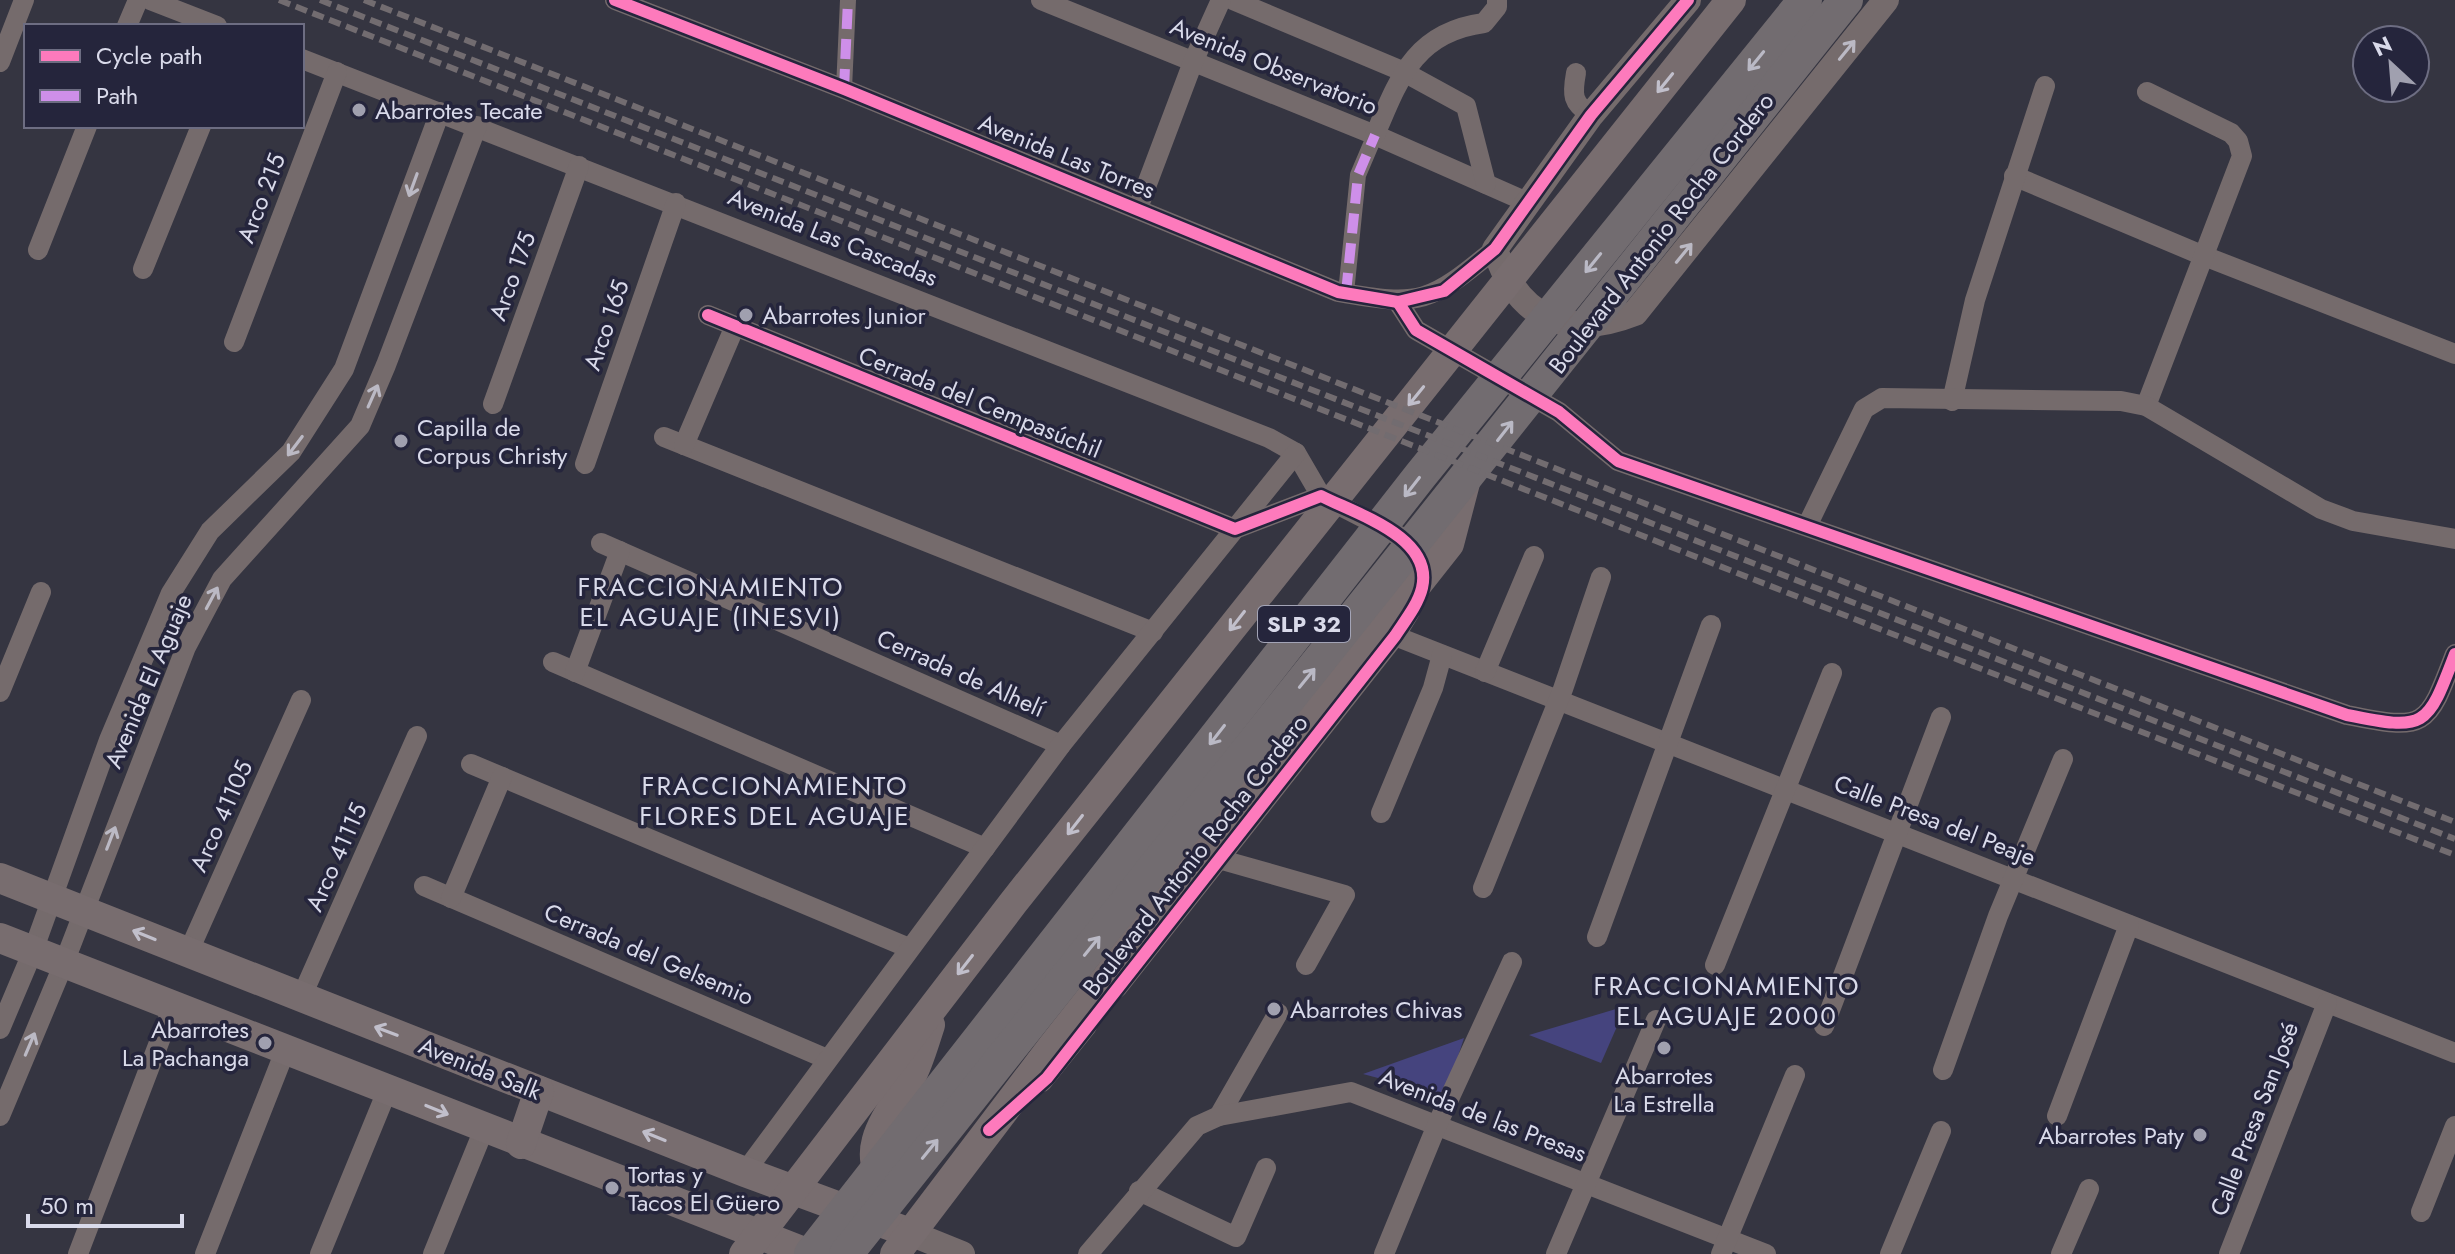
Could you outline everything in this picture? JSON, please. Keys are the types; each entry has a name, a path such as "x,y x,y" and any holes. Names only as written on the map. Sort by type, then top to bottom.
{"highway":[{"name":"Boulevard Antonio Rocha Cordero","path":"810,1254 1420,476 1805,0"},
{"name":"Boulevard Antonio Rocha Cordero","path":"846,1254 1846,0"}],"main road":[{"path":"750,1245 1013,903 1731,0"},
{"path":"989,1130 1449,544 1466,479"},
{"name":"Avenida Salk","path":"0,878 792,1191 902,1244"},
{"path":"0,938 521,1144 750,1245 810,1254"},
{"path":"941,997 911,1077 880,1130 875,1160 880,1175 904,1194 919,1195 961,1166"},
{"path":"521,1144 539,1091"},
{"name":"Boulevard Antonio Rocha Cordero","path":"902,1244 989,1130"}],"street":[{"path":"0,62 24,0"},
{"path":"128,24 138,0"},
{"path":"150,0 212,24"},
{"name":"Avenida Las Torres","path":"615,0 844,89 1346,293 1398,302 1444,291 1495,249"},
{"path":"844,89 848,0"},
{"name":"Avenida Observatorio","path":"1041,0 1375,135 1527,202"},
{"path":"1138,208 1193,62 1221,0"},
{"name":"Avenida Observatorio","path":"1233,0 1402,71 1466,106 1486,184"},
{"path":"1346,293 1358,175 1402,71 1434,41 1460,26 1484,23 1497,7 1497,0"},
{"path":"1688,0 1591,115 1495,249 1505,278 1514,290 1523,301 1548,318 1577,326 1607,324 1635,313 1886,0"},
{"name":"Avenida Las Cascadas","path":"304,60 1269,438 1296,453"},
{"name":"Arco 215","path":"234,342 337,72"},
{"path":"1576,73 1572,97 1576,106 1591,115"},
{"path":"1952,401 1975,300 2045,86"},
{"path":"2146,406 2242,156 2238,141 2231,133 2147,92"},
{"name":"Avenida El Aguaje","path":"0,1029 33,951 109,740 171,593 210,531 291,452 344,369 440,112"},
{"name":"Avenida El Aguaje","path":"0,1116 64,963 186,647 222,579 360,426 477,126"},
{"path":"38,250 86,128"},
{"path":"143,269 200,128"},
{"name":"Arco 175","path":"493,404 579,166"},
{"path":"2014,176 2204,256 2455,354"},
{"name":"Arco 165","path":"585,464 676,203"},
{"path":"1398,302 1416,330 1559,412 1618,461 2347,715 2400,726 2424,719 2436,705 2455,654"},
{"name":"Cerrada del Cempasúchil","path":"708,315 1235,529"},
{"path":"684,445 735,326"},
{"path":"1807,526 1864,409 1871,401 1882,398 2121,401 2146,406 2321,509 2353,521 2455,539"},
{"path":"664,437 1153,632"},
{"path":"745,1172 1061,745 1296,453 1321,496 1235,529"},
{"name":"Boulevard Antonio Rocha Cordero","path":"989,1130 1047,1078 1222,860 1395,636 1421,593 1422,565 1410,545 1321,496"},
{"name":"Cerrada de Alhelí","path":"575,672 610,547 1061,745"},
{"path":"1485,672 1534,556"},
{"path":"1483,888 1559,701 1601,577"},
{"path":"0,692 41,592"},
{"path":"1597,937 1711,625"},
{"name":"Calle Presa del Peaje","path":"1395,636 2455,1053"},
{"path":"1381,813 1433,688 1442,655"},
{"path":"553,662 985,848"},
{"path":"1715,965 1832,673"},
{"name":"Arco 41105","path":"188,953 301,700"},
{"path":"1824,1026 1941,717"},
{"name":"Arco 41115","path":"301,998 417,736"},
{"path":"1943,1070 2013,879 2063,759"},
{"path":"471,764 909,948"},
{"path":"451,898 502,777"},
{"path":"1222,860 1345,895 1306,965"},
{"name":"Cerrada del Gelsemio","path":"424,886 827,1059"},
{"path":"2057,1116 2129,925"},
{"path":"1384,1254 1437,1125 1512,962"},
{"name":"Calle Presa San José","path":"2229,1254 2327,1003"},
{"path":"78,1254 173,1006"},
{"path":"1219,1116 1278,1013"},
{"path":"1556,1254 1656,1020"},
{"path":"205,1254 285,1051"},
{"path":"1724,1246 1795,1075"},
{"path":"320,1254 387,1091"},
{"name":"Avenida de las Presas","path":"1088,1254 1197,1126 1219,1116 1351,1092 1584,1183 1724,1246 1766,1254"},
{"path":"2421,1212 2455,1126"},
{"path":"433,1254 484,1129"},
{"path":"1890,1254 1941,1131"},
{"path":"1139,1191 1236,1237 1266,1168"},
{"path":"2061,1254 2089,1189"},
{"name":"Avenida Salk","path":"902,1244 962,1254"}],"shaded area":[{"path":"1626,1006 1601,1063 1529,1035"},
{"path":"1464,1038 1445,1096 1363,1074"}],"railway":[{"path":"279,0 2455,855"},
{"path":"320,0 2455,839"},
{"path":"364,0 2455,822"}],"marked path":[{"path":"844,89 848,0"},
{"path":"1346,293 1358,175 1375,135"}],"cycle path":[{"path":"615,0 844,89 1338,292 1398,302 1444,291 1495,249 1591,115 1688,0"},
{"path":"1398,302 1416,330 1559,412 1618,461 2347,715 2393,723 2420,718 2437,697 2455,654"},
{"path":"708,315 1235,529 1321,496 1372,520 1405,541 1423,570 1420,594 1395,636 1047,1078 989,1130"}],"place":[{"name":"Abarrotes Tecate","path":"359,110"},
{"name":"Abarrotes Junior","path":"746,315"},
{"name":"Capilla de Corpus Christy","path":"401,441"},
{"name":"Abarrotes Chivas","path":"1274,1009"},
{"name":"Abarrotes La Pachanga","path":"265,1043"},
{"name":"Abarrotes La Estrella","path":"1664,1048"},
{"name":"Abarrotes Paty","path":"2200,1135"},
{"name":"Tortas y Tacos El Güero","path":"612,1188"}],"district":[{"name":"FRACCIONAMIENTO EL AGUAJE (INESVI)","path":"711,602"},
{"name":"FRACCIONAMIENTO FLORES DEL AGUAJE","path":"775,801"},
{"name":"FRACCIONAMIENTO EL AGUAJE 2000","path":"1727,1001"}]}
